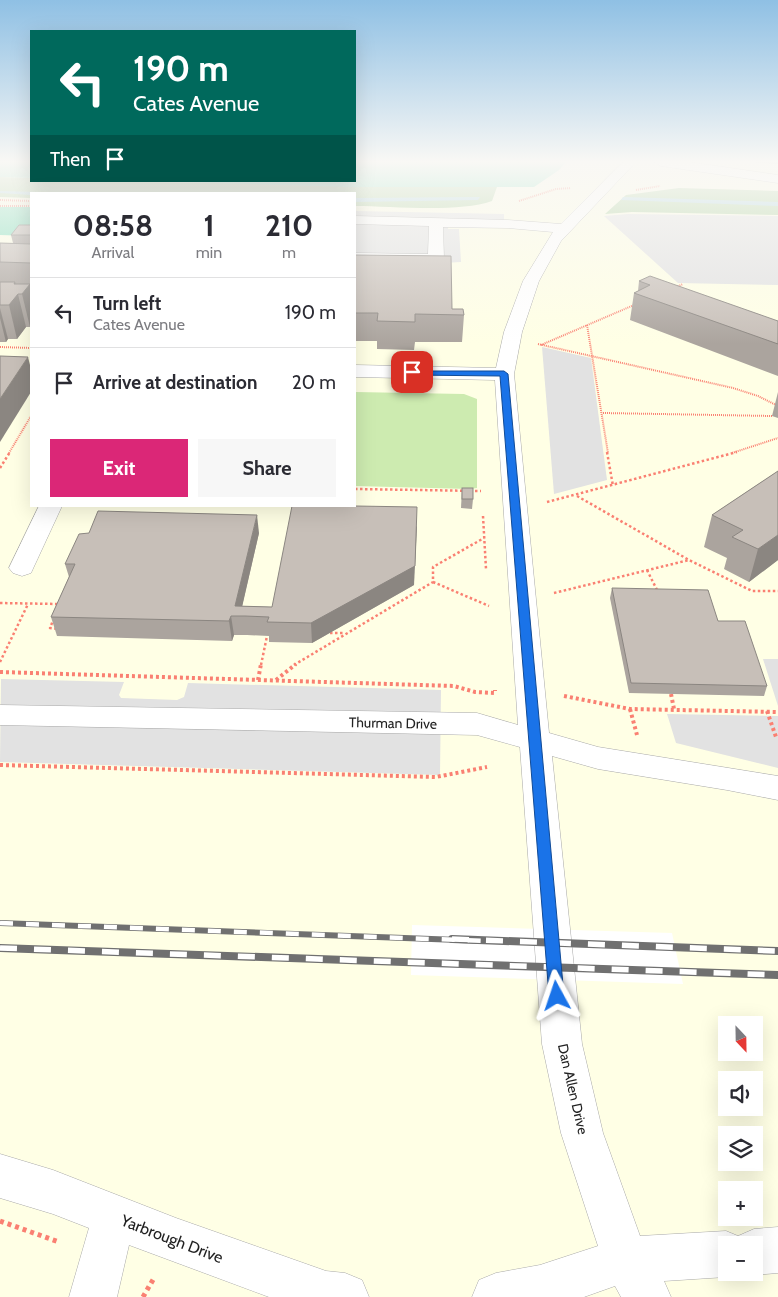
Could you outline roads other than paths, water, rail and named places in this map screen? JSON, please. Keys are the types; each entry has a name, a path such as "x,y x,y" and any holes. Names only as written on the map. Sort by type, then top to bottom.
{"street":[{"path":"424,274 434,270 436,259 436,223"},
{"path":"455,223 508,224 565,229"},
{"name":"Dan Allen Drive","path":"571,223 555,238 531,282 513,332 504,374 515,520 562,1044 582,1134 637,1278"},
{"path":"356,258 436,259"},
{"path":"356,371 504,374"},
{"path":"22,568 51,507"},
{"name":"Thurman Drive","path":"0,715 478,724 598,758 778,788"},
{"path":"727,778 778,770"},
{"name":"Yarbrough Drive","path":"0,1176 53,1192 176,1242 326,1294 345,1297"},
{"path":"93,1297 114,1217"},
{"path":"763,1251 778,1250"},
{"path":"496,1297 540,1288 637,1278 718,1256"}],"railway":[{"path":"0,923 486,941"},
{"path":"452,939 778,951"},
{"path":"0,948 778,975"}]}
